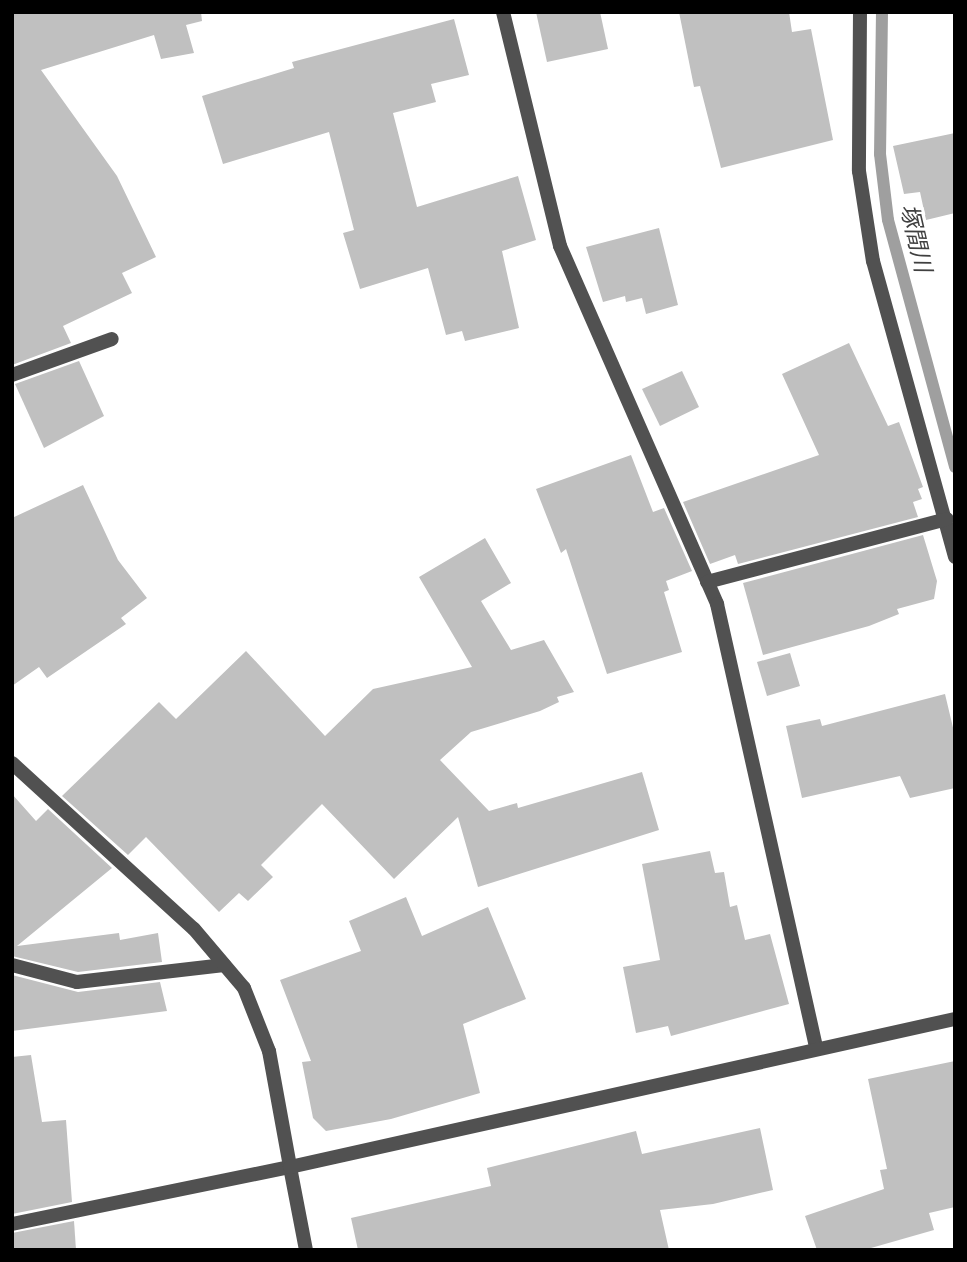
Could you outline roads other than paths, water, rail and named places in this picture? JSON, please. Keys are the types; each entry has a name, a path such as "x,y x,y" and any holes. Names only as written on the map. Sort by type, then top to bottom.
{"street":[{"path":"503,12 559,246 717,604 816,1048"},
{"path":"860,12 859,171 873,261 947,519 955,558"},
{"path":"12,375 112,339"},
{"path":"707,582 947,519"},
{"path":"12,763 194,929 244,988 269,1051 306,1250"},
{"path":"12,965 77,982 224,965"},
{"path":"12,1224 289,1167 955,1019"}],"waterway":[{"name":"塚間川","path":"882,12 880,154 888,220 955,467"}]}
